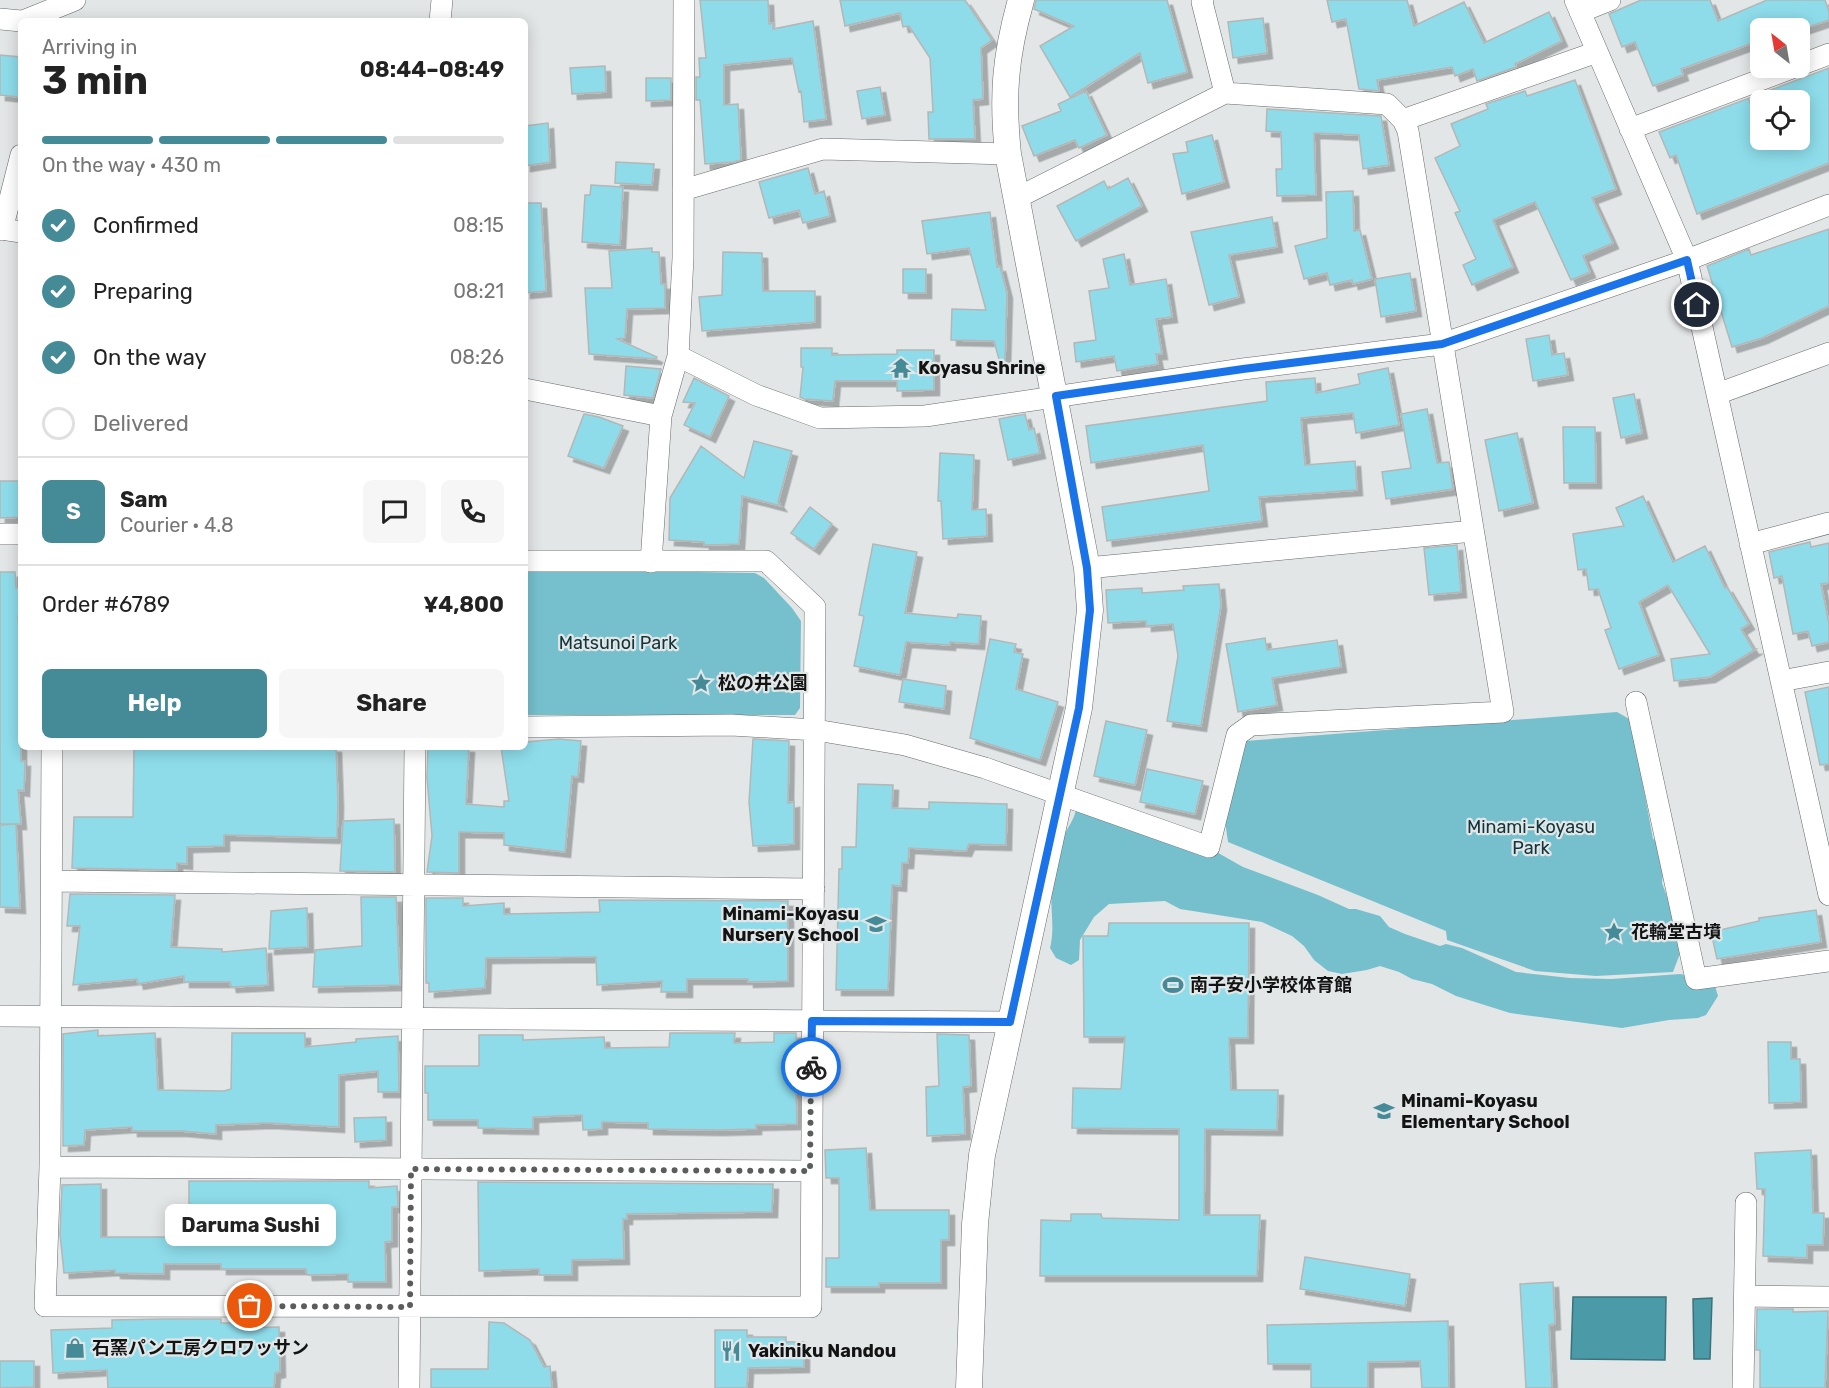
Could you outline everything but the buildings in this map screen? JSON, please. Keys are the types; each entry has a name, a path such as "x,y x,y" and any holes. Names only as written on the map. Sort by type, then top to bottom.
{"street":[{"path":"34,18 75,0"},
{"path":"440,18 442,0"},
{"path":"651,562 660,416 678,356 683,258 684,0"},
{"path":"969,1388 975,1224 982,1155 1079,708 1090,610 1087,568 1008,154 1004,114 1005,72 1021,0"},
{"path":"1203,0 1225,93"},
{"path":"1610,0 1578,6 1687,260 1781,681 1821,820 1829,895"},
{"path":"0,19 18,19"},
{"path":"1403,120 1597,52"},
{"path":"1810,61 1829,54"},
{"path":"1630,129 1765,78"},
{"path":"528,727 731,725 816,730 905,745 986,768 1209,847 1238,735 1251,725 1503,712 1408,131 1403,120 1387,104 1225,93 1017,198"},
{"path":"683,190 823,149 1008,154"},
{"path":"8,230 18,172"},
{"path":"678,356 756,395 820,418 925,416 1243,369 1442,344 1687,260 1829,205"},
{"path":"1717,394 1829,353"},
{"path":"528,390 660,416"},
{"path":"1750,544 1829,523"},
{"path":"1087,568 1473,531"},
{"path":"0,534 18,534"},
{"path":"52,750 50,1167 45,1306 811,1307 815,606 766,561 528,561"},
{"path":"1781,681 1829,672"},
{"path":"1636,702 1696,979 1829,961"},
{"path":"409,1388 415,750"},
{"path":"52,881 814,889"},
{"path":"0,1016 1010,1022"},
{"path":"50,1167 810,1171"},
{"path":"1743,1388 1746,1203"},
{"path":"1744,1296 1829,1297"}],"green space":[{"name":"Matsunoi Park","path":"528,569 755,573 764,578 801,621 800,708 795,715 528,715"},
{"name":"Minami-Koyasu Park","path":"1617,712 1631,720 1653,839 1657,841 1664,861 1662,883 1684,943 1673,972 1596,976 1535,971 1447,940 1446,931 1228,842 1225,821 1245,741"},
{"path":"1077,806 1213,850 1243,867 1349,909 1380,916 1389,927 1405,934 1440,946 1446,944 1462,948 1516,972 1570,978 1612,979 1680,974 1701,978 1715,986 1718,996 1706,1015 1698,1018 1669,1020 1622,1028 1510,1013 1456,996 1432,984 1412,979 1380,966 1342,974 1328,971 1314,960 1304,946 1292,936 1262,922 1180,909 1165,901 1109,904 1094,917 1080,940 1079,960 1071,965 1056,958 1050,948 1052,939 1051,895 1059,850"}],"shaded area":[{"path":"1573,1297 1666,1297 1665,1360 1571,1359"},
{"path":"1712,1298 1710,1359 1694,1359 1693,1299"}],"way so far":[{"path":"250,1306 410,1307 411,1169 810,1171 811,1067"}],"place":[{"name":"Koyasu Shrine","path":"901,368"},
{"name":"松の井公園","path":"701,683"},
{"name":"Minami-Koyasu Nursery School","path":"876,924"},
{"name":"花輪堂古墳","path":"1614,932"},
{"name":"南子安小学校体育館","path":"1173,985"},
{"name":"Minami-Koyasu Elementary School","path":"1384,1111"},
{"name":"Daruma Sushi","path":"250,1306"},
{"name":"石窯パン工房クロワッサン","path":"75,1348"},
{"name":"Yakiniku Nandou","path":"731,1351"}],"route":[{"path":"811,1067 812,1021 1010,1022 1079,708 1090,610 1087,568 1056,396 1442,344 1687,260 1697,305"}]}
